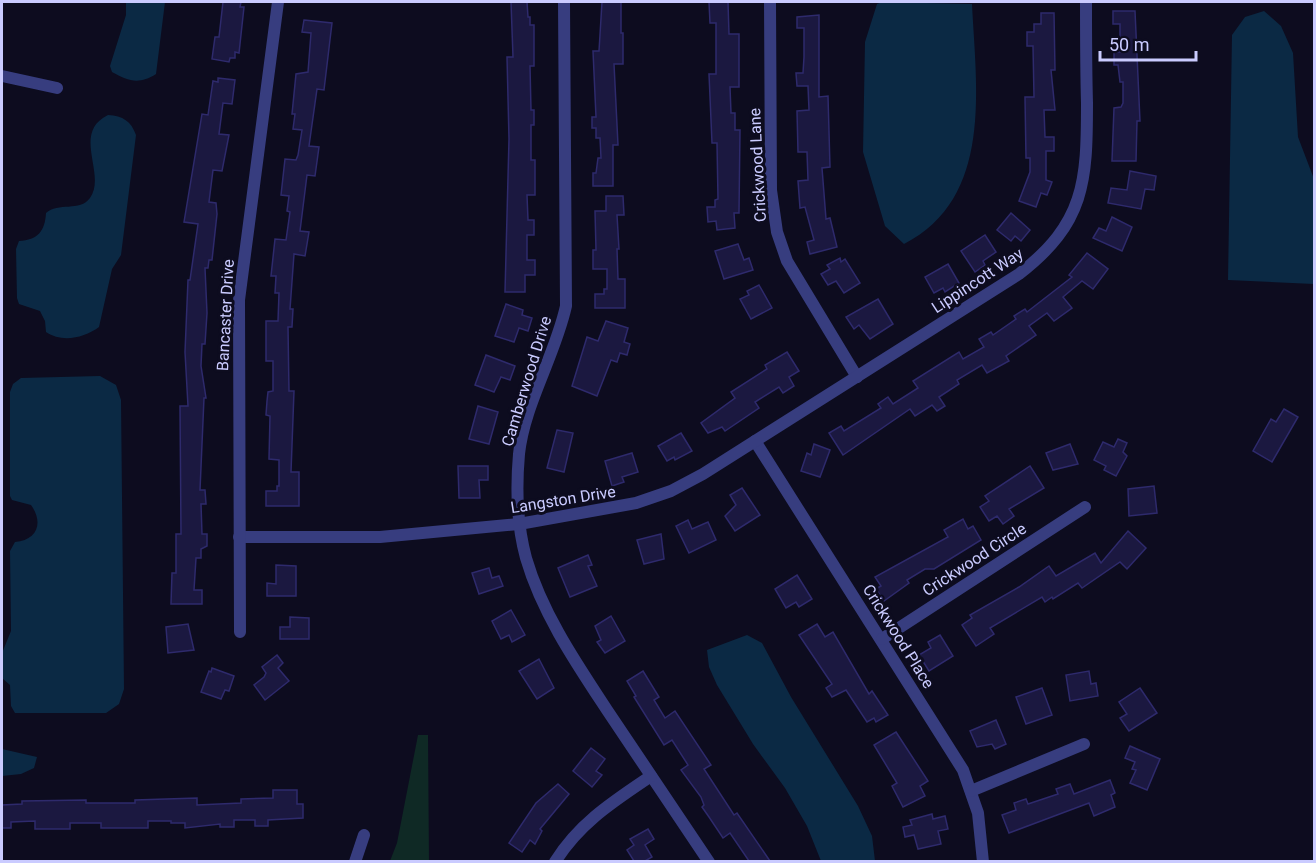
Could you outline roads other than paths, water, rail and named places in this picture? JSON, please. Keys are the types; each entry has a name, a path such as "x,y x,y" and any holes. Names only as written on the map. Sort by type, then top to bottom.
{"street":[{"name":"Bancaster Drive","path":"240,633 239,300 278,2"},
{"name":"Camberwood Drive","path":"564,2 566,306 561,327 521,440 519,524 529,568 551,619 651,776 709,861"},
{"name":"Crickwood Lane","path":"770,2 771,183 777,232 787,261 857,376"},
{"name":"Lippincott Way","path":"857,376 1019,274 1042,256 1065,228 1080,196 1087,161 1086,2"},
{"path":"2,76 57,88"},
{"name":"Langston Drive","path":"239,537 380,537 519,524 624,506 660,496 698,477 857,376"},
{"name":"Crickwood Place","path":"755,441 956,758 971,790 981,831 983,861"},
{"name":"Crickwood Circle","path":"882,639 1085,507"},
{"path":"971,790 1084,744"},
{"path":"555,861 590,819 651,776"},
{"path":"355,861 364,836"}],"water":[{"path":"126,2 165,2 156,74 139,81 123,78 112,72 110,66 126,15"},
{"path":"882,2 972,4 976,105 973,138 966,170 953,199 933,224 904,244 885,226 863,152 865,42 877,4"},
{"path":"1264,11 1281,26 1293,53 1298,137 1314,179 1314,284 1228,280 1232,35 1245,17"},
{"path":"108,115 126,120 136,135 121,255 112,269 99,327 73,338 59,337 46,332 45,321 40,311 19,304 16,249 19,241 31,239 42,230 46,213 57,208 81,205 90,198 95,177 92,132 97,123"},
{"path":"100,376 116,385 121,400 124,689 119,704 106,713 15,713 11,706 10,685 2,678 2,653 11,631 10,551 15,542 23,541 33,534 37,518 31,505 12,500 10,496 10,392 13,384 21,378"},
{"path":"747,635 762,643 791,697 858,806 872,836 875,861 821,861 807,826 785,788 753,744 717,685 709,667 707,650"},
{"path":"2,749 37,757 34,768 21,774 2,776"}]}
